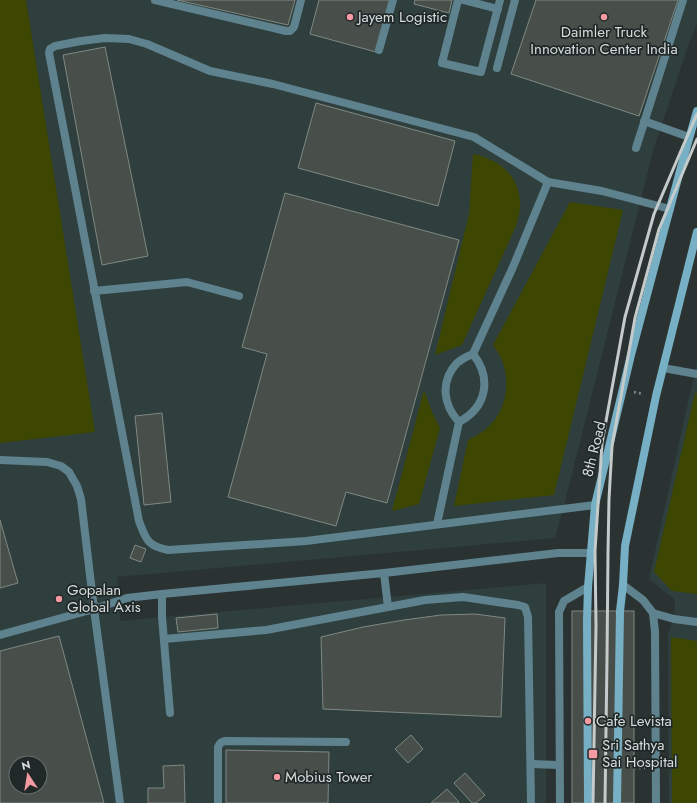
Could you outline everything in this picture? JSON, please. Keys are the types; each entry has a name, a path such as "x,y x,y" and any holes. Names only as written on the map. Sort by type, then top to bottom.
{"main road":[{"name":"8th Road","path":"588,803 587,628 588,587 595,505 631,356 697,111"},
{"path":"617,803 620,611 623,585 624,546 656,396 697,232"}],"street":[{"path":"154,0 290,31 294,27 301,0"},
{"path":"379,50 393,0"},
{"path":"458,0 442,63 482,72 500,0"},
{"path":"463,0 498,9"},
{"path":"496,68 516,0"},
{"path":"636,148 683,0"},
{"path":"595,505 306,541 168,550 157,548 149,542 139,521 49,54 50,49 55,46 105,38 130,39 147,44 210,70 273,84 474,137 548,182 602,191 670,209"},
{"path":"644,121 689,137"},
{"path":"459,422 449,410 445,394 448,378 458,363 473,354 548,182"},
{"path":"94,291 187,282 239,296"},
{"path":"437,524 459,422 466,418 478,406 484,391 485,383 482,367 473,354"},
{"path":"663,368 697,374"},
{"path":"0,460 47,462 61,466 69,472 77,486 81,499 120,803"},
{"path":"0,635 128,598 558,553 591,552"},
{"path":"384,572 388,607"},
{"path":"623,585 643,600 653,613 655,632 656,803"},
{"path":"560,803 559,612 564,601 588,587"},
{"path":"162,594 162,618 170,712"},
{"path":"164,639 266,630 425,600 463,597 525,607 528,617 531,803"},
{"path":"653,613 674,619 697,622"},
{"path":"218,803 218,747 221,742 346,742"},
{"path":"531,764 559,765"}],"path":[{"path":"634,392 643,394"}],"shaded area":[{"path":"26,0 697,0 697,24 689,43 653,151 555,538 117,577 120,621 546,583 546,803 0,803 0,443 94,431"},
{"path":"697,362 697,803 669,803 668,634 674,619 675,600 649,579"}],"green space":[{"path":"0,0 26,0 95,432 0,443"},
{"path":"473,154 497,163 506,170 518,189 520,201 519,213 516,226 462,345 435,355 469,214"},
{"path":"570,202 623,210 554,495 454,506 468,440 484,430 493,422 503,404 506,375 504,365 493,345"},
{"path":"424,390 440,428 419,504 392,511"},
{"path":"695,393 697,393 697,594 672,591 654,572"},
{"path":"671,637 697,641 697,803 672,803"}],"building":[{"path":"177,0 295,0 288,25"},
{"name":"Jayem Logistic","path":"319,0 390,0 376,52 310,34"},
{"path":"415,0 452,0 449,13 414,4"},
{"path":"536,0 678,0 639,116 511,74"},
{"path":"105,47 148,256 102,265 63,55"},
{"path":"316,103 455,141 438,206 298,168"},
{"path":"285,193 459,240 387,503 346,492 336,526 228,497 267,354 242,347"},
{"path":"162,413 171,502 144,505 135,416"},
{"path":"0,520 18,583 0,588"},
{"path":"135,545 146,549 141,562 130,558"},
{"path":"572,611 634,611 634,803 572,803"},
{"path":"217,614 218,628 178,632 176,618"},
{"path":"475,614 505,618 501,717 323,709 321,637 363,627 404,620 441,615"},
{"path":"59,636 104,803 0,803 0,651"},
{"path":"411,735 423,749 408,763 395,749"},
{"name":"Mobius Tower","path":"226,750 329,752 328,803 226,803"},
{"path":"184,765 185,803 148,803 148,788 164,788 163,766"},
{"path":"465,773 485,795 476,803 472,803 454,783"},
{"path":"447,789 459,802 458,803 431,803"}],"railway":[{"path":"593,803 596,626 595,551 602,443 625,317 654,214 697,114"},
{"path":"605,803 609,499 612,446 635,318 659,229 697,139"}],"place":[{"name":"Jayem Logistic","path":"350,17"},
{"name":"Daimler Truck Innovation Center India","path":"604,17"},
{"name":"Gopalan Global Axis","path":"59,599"},
{"name":"Cafe Levista","path":"588,721"},
{"name":"Sri Sathya Sai Hospital","path":"593,754"},
{"name":"Mobius Tower","path":"277,777"}]}
